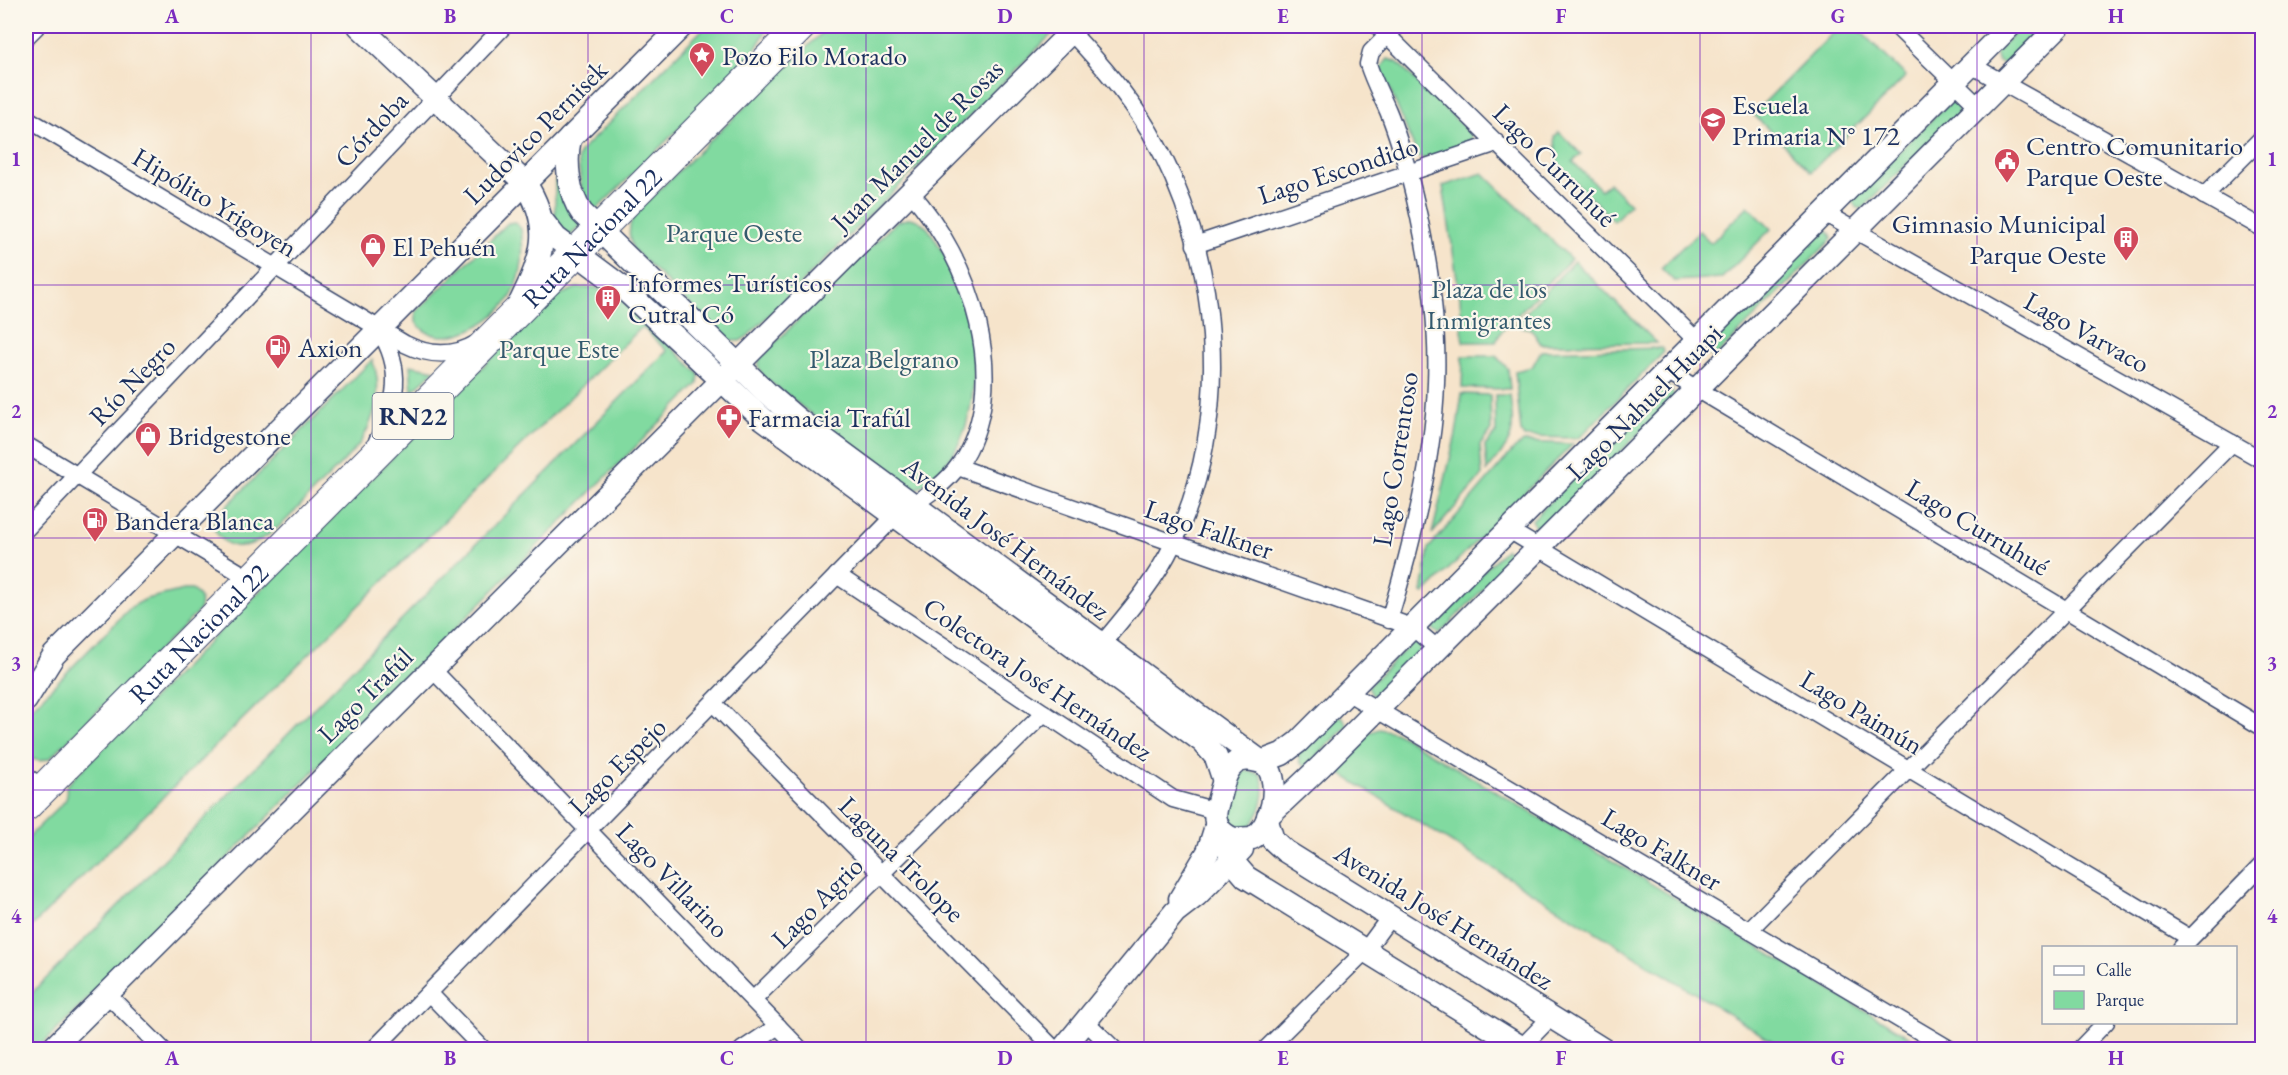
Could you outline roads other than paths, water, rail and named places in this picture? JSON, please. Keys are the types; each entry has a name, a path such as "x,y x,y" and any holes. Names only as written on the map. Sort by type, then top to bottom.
{"highway":[{"name":"Ruta Nacional 22","path":"31,792 252,580 598,228 801,26"}],"main road":[{"path":"358,26 525,183 534,196 541,219 543,245 539,263 508,319"},
{"name":"Ludovico Pernisek","path":"54,655 682,26"},
{"path":"765,62 786,26"},
{"name":"Lago Nahuel Huapi","path":"1259,761 1293,746 2010,26"},
{"name":"Lago Nahuel Huapi","path":"1175,912 1197,895 1377,710 2059,26"},
{"name":"Juan Manuel de Rosas","path":"720,382 1074,29"},
{"name":"Avenida José Hernández","path":"570,138 567,167 575,200 582,213 738,364 904,510"},
{"name":"Avenida José Hernández","path":"541,219 550,233 623,288 720,382 762,418 904,510 1096,652 1259,761 1271,772 1274,782 1264,824 1280,848 1604,1050"},
{"name":"Lago Trafúl","path":"51,1050 720,382"},
{"name":"Avenida José Hernández","path":"1096,652 1209,747 1219,762 1223,778"},
{"path":"26,675 54,655"},
{"path":"26,700 54,655"},
{"path":"1062,1050 1175,912 1185,888 1208,852 1217,820 1223,778 1237,762 1247,759 1259,761"},
{"path":"1217,820 1226,835 1236,840 1248,839 1264,824"},
{"path":"1217,820 1231,858 1246,877 1522,1049"}],"street":[{"path":"26,37 37,26"},
{"name":"Córdoba","path":"276,267 504,26"},
{"path":"1896,26 1978,106"},
{"path":"1074,29 1121,89 1149,131 1172,177 1195,245 1209,310 1210,395 1197,480 1173,544 1146,588 1096,652"},
{"name":"Lago Curruhué","path":"1388,29 1497,143 1697,341"},
{"name":"Lago Correntoso","path":"1388,29 1371,52 1368,64 1397,134 1424,241 1433,304 1436,384 1431,438 1389,620"},
{"path":"1971,65 2262,228"},
{"name":"Hipólito Yrigoyen","path":"26,117 379,330 420,351 444,354 466,349 508,319"},
{"path":"2205,196 2262,138"},
{"name":"Lago Escondido","path":"1195,245 1497,143"},
{"path":"910,192 934,220 959,264 970,293 980,334 983,377 981,404 970,443 958,467"},
{"name":"Lago Varvaco","path":"1824,213 2262,460"},
{"name":"Río Negro","path":"26,530 276,267"},
{"path":"367,462 389,418 396,392 393,358 379,330"},
{"name":"Lago Curruhué","path":"1667,371 2262,727"},
{"path":"1749,930 2068,611 2232,443"},
{"path":"26,445 252,580"},
{"name":"Lago Falkner","path":"958,467 1412,627 1438,649"},
{"name":"Lago Espejo","path":"373,1050 837,576 904,510 941,484 958,467"},
{"name":"Lago Paimún","path":"1509,530 1909,770 2185,943"},
{"name":"Colectora José Hernández","path":"837,576 1173,799 1217,820"},
{"name":"Lago Villarino","path":"432,669 801,1050"},
{"name":"Lago Falkner","path":"1347,692 1951,1050"},
{"name":"Laguna Trolope","path":"714,704 1055,1050"},
{"name":"Lago Agrio","path":"753,1000 1044,714"},
{"path":"2185,943 2262,865"},
{"path":"1265,1050 1365,951 1390,917"},
{"path":"429,993 484,1050"},
{"path":"107,994 163,1050"},
{"path":"1522,1049 1551,1017"},
{"path":"1085,1021 1115,1050"},
{"path":"2079,1050 2105,1024"},
{"path":"742,1050 778,1026"}],"place":[{"name":"Pozo Filo Morado","path":"702,78"},
{"name":"Escuela Primaria N° 172","path":"1713,143"},
{"name":"Centro Comunitario Parque Oeste","path":"2007,184"},
{"name":"Gimnasio Municipal Parque Oeste","path":"2126,262"},
{"name":"El Pehuén","path":"373,269"},
{"name":"Informes Turísticos Cutral Có","path":"608,321"},
{"name":"Axion","path":"278,370"},
{"name":"Farmacia Trafúl","path":"729,440"},
{"name":"Bridgestone","path":"148,458"},
{"name":"Bandera Blanca","path":"95,543"}],"park label":[{"name":"Parque Oeste","path":"734,232"},
{"name":"Plaza de los Inmigrantes","path":"1489,304"},
{"name":"Parque Este","path":"559,348"},
{"name":"Plaza Belgrano","path":"884,358"}]}
